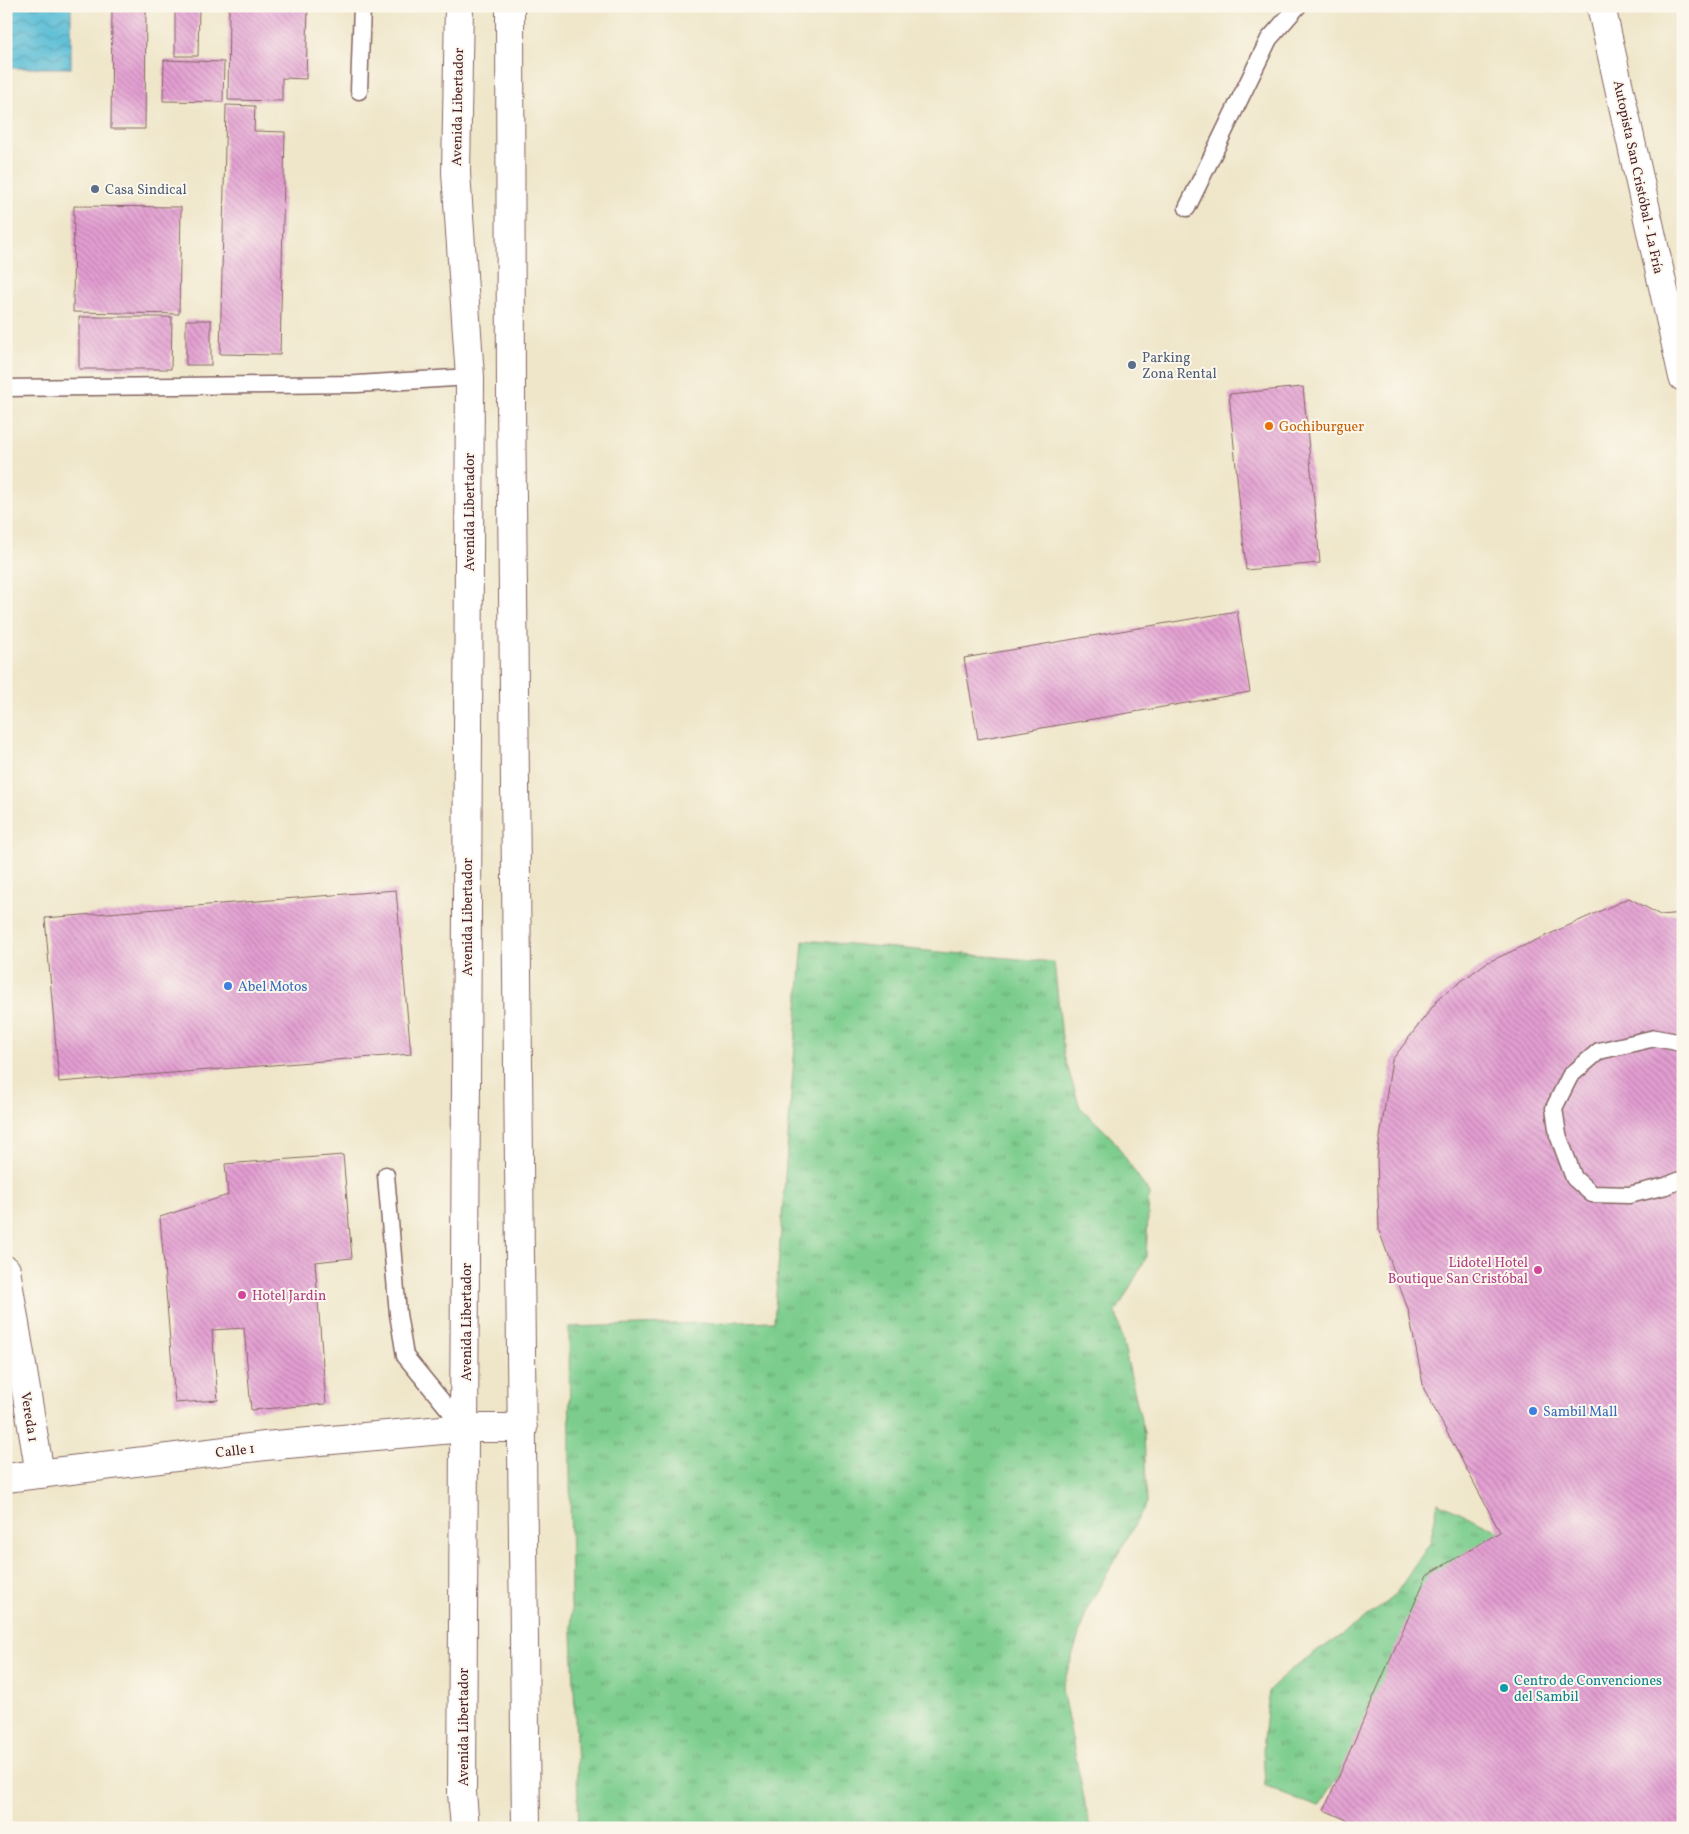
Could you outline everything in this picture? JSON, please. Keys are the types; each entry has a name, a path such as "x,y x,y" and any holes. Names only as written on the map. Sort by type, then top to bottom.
{"main road":[{"name":"Avenida Libertador","path":"459,6 456,173 470,377 462,1793 465,1828"},
{"path":"510,6 511,403 526,1828"},
{"name":"Autopista San Cristóbal - La Fría","path":"1601,6 1683,376"},
{"name":"Vereda 1","path":"6,1270 40,1474"},
{"name":"Calle 1","path":"6,1478 265,1446 464,1428 523,1428"}],"lane":[{"path":"359,91 362,6"},
{"path":"1187,208 1269,40 1298,6"},
{"path":"6,388 357,384 470,377"},
{"path":"1683,1043 1655,1038 1600,1051 1570,1076 1554,1108 1558,1135 1574,1178 1592,1194 1629,1195 1666,1186 1683,1178"},
{"path":"386,1175 398,1314 405,1356 464,1428"}],"green space":[{"path":"803,940 1054,962 1064,1056 1080,1107 1112,1138 1149,1193 1146,1258 1116,1312 1144,1433 1147,1503 1087,1609 1062,1689 1090,1828 579,1828 571,1604 569,1327 774,1321"},
{"path":"1438,1502 1500,1532 1318,1807 1265,1786 1263,1750 1269,1690 1291,1669 1358,1624 1395,1595 1430,1543"}],"water":[{"path":"6,6 71,6 71,68 6,68"}],"building":[{"path":"112,6 146,6 145,129 111,129"},
{"path":"175,6 199,6 198,56 175,56"},
{"path":"229,6 308,6 306,79 282,78 282,101 228,100"},
{"path":"164,60 224,62 223,102 163,101"},
{"path":"226,105 255,106 254,131 285,132 280,355 220,354"},
{"path":"74,206 181,207 179,314 73,312"},
{"path":"79,317 172,317 171,369 79,369"},
{"path":"186,320 211,320 211,365 186,365"},
{"path":"1303,387 1320,563 1246,570 1229,394"},
{"path":"1237,611 1250,692 978,739 964,658"},
{"name":"Abel Motos","path":"396,890 411,1054 59,1082 45,918"},
{"name":"Lidotel Hotel Boutique San Cristóbal","path":"1629,898 1660,915 1683,913 1683,1828 1365,1828 1324,1810 1427,1575 1500,1532 1424,1389 1408,1309 1379,1231 1377,1157 1392,1060 1440,997 1486,963"},
{"name":"Hotel Jardin","path":"343,1155 352,1258 315,1262 326,1404 251,1410 244,1328 212,1330 218,1400 175,1403 160,1217 228,1195 225,1164"}],"place":[{"name":"Casa Sindical","path":"95,189"},
{"name":"Parking Zona Rental","path":"1132,365"},
{"name":"Gochiburguer","path":"1269,426"},
{"name":"Abel Motos","path":"228,986"},
{"name":"Lidotel Hotel Boutique San Cristóbal","path":"1538,1270"},
{"name":"Hotel Jardin","path":"242,1295"},
{"name":"Sambil Mall","path":"1533,1411"},
{"name":"Centro de Convenciones del Sambil","path":"1504,1688"}]}
